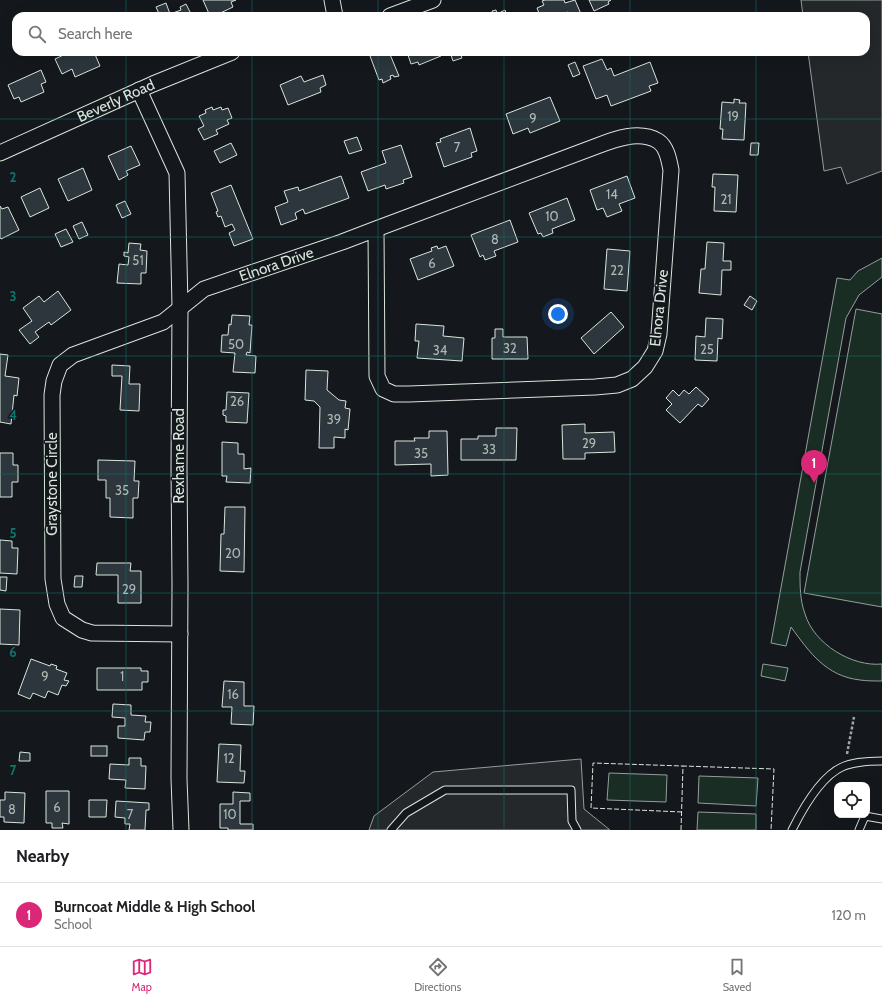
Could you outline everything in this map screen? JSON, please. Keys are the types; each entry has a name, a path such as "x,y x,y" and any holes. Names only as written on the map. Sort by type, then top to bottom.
{"street":[{"path":"332,0 334,12"},
{"path":"401,12 433,0"},
{"name":"Beverly Road","path":"0,153 80,115 222,56"},
{"name":"Rexhame Road","path":"139,90 177,173 180,306 179,779 181,830"},
{"name":"Elnora Drive","path":"180,306 204,289 342,242 376,229 610,141 628,136 644,136 659,142 668,155 671,170 660,320 655,351 645,367 632,379 616,385 415,394 394,394 388,392 383,389 377,376 376,229"},
{"name":"Graystone Circle","path":"180,306 163,322 73,355 60,365 54,380 52,395 53,579 57,604 63,618 74,626 92,633 180,634"}],"lane":[{"path":"792,830 814,792 829,776 842,767 882,761"},
{"path":"391,830 406,813 445,790 571,790 572,821 577,830"},
{"path":"858,830 865,816 882,819"}],"path":[{"path":"848,751 854,717"}],"green space":[{"path":"882,258 882,277 859,295 846,318 800,572 802,604 810,625 825,644 847,657 859,662 882,664 882,681 874,681 848,678 828,668 812,654 791,627 786,646 771,643 837,278 850,280 858,271"},
{"path":"856,309 882,314 882,607 804,593"},
{"path":"763,664 788,668 785,681 761,676"},
{"path":"609,773 667,775 666,802 607,800"},
{"path":"699,776 758,778 756,806 698,803"},
{"path":"698,812 756,814 756,830 697,830"}],"shaded area":[{"path":"801,0 882,0 882,171 847,184 841,167 824,171 809,56 870,56 870,12 802,12"},
{"path":"581,759 584,809 610,830 369,830 374,816 433,772"}],"building":[{"path":"203,0 236,0 231,2 233,7 222,12 208,12"},
{"path":"564,0 565,3 575,0 580,12 538,12 537,8 544,5 542,1"},
{"path":"589,0 611,0 608,2 609,4 594,11"},
{"path":"166,3 169,12 158,12 156,7"},
{"path":"186,4 190,12 176,12 181,10 180,7"},
{"path":"61,56 96,56 100,66 75,77 72,69 62,74 55,59"},
{"path":"370,56 391,56 399,76 390,76 391,79 383,83 382,79 379,80"},
{"path":"408,56 441,56 419,65 418,62 411,64"},
{"path":"451,56 461,56 462,58 453,61"},
{"path":"602,59 607,70 611,68 614,76 650,62 658,83 649,86 651,91 611,106 607,95 596,99 583,66"},
{"path":"575,62 580,74 573,77 568,65"},
{"path":"41,70 46,82 41,84 44,92 21,102 19,97 14,99 8,85"},
{"path":"323,75 326,85 320,88 321,92 288,105 280,85 301,76 304,82"},
{"path":"550,97 560,121 530,133 528,128 513,134 506,114"},
{"path":"734,99 740,100 739,103 746,103 744,140 722,139 723,129 720,129 722,102 734,103"},
{"path":"212,107 213,110 221,107 222,110 228,108 232,118 227,120 229,124 216,130 218,134 204,140 198,129 204,126 199,116 206,113 205,110"},
{"path":"470,128 477,151 471,153 472,157 444,167 436,143 441,142 440,139"},
{"path":"357,137 362,150 349,154 344,141"},
{"path":"231,143 237,155 220,163 214,151"},
{"path":"751,143 759,143 758,155 750,155"},
{"path":"401,145 412,177 403,180 404,183 386,189 385,185 368,191 361,172 386,163 382,151"},
{"path":"131,146 140,165 126,171 128,175 119,180 108,156"},
{"path":"83,168 92,190 68,201 58,179"},
{"path":"713,174 738,175 736,212 714,211 715,187 712,187"},
{"path":"341,176 349,198 305,214 303,209 295,213 297,219 281,225 275,207 288,202 284,191 298,187 299,191"},
{"path":"627,176 635,198 619,204 622,211 607,217 603,208 597,210 590,190"},
{"path":"231,185 253,239 234,246 229,233 235,230 232,224 225,227 221,216 218,217 216,212 218,211 211,193"},
{"path":"40,188 49,208 30,217 21,197"},
{"path":"567,198 575,220 552,229 553,233 543,237 541,233 538,234 529,213"},
{"path":"125,201 131,214 122,218 116,205"},
{"path":"0,206 2,209 8,207 19,230 1,239 0,237"},
{"path":"510,220 518,242 494,251 496,256 485,260 483,255 480,257 471,235"},
{"path":"82,222 88,235 79,239 73,226"},
{"path":"66,229 73,242 61,247 55,234"},
{"path":"707,242 724,243 723,261 731,261 731,270 722,270 721,295 699,293 701,269 705,269"},
{"path":"129,243 141,244 140,250 147,251 146,273 141,273 141,284 117,283 119,264 128,265 129,257 124,256 124,252 128,253"},
{"path":"437,246 438,249 446,246 454,266 418,280 410,259 432,251 431,248"},
{"path":"607,249 630,251 627,291 604,289"},
{"path":"58,291 71,310 51,325 49,322 35,332 39,337 30,344 19,330 32,321 23,308 39,296 44,302"},
{"path":"750,296 757,301 752,310 744,305"},
{"path":"611,312 624,327 594,354 581,338"},
{"path":"232,315 250,316 249,325 252,325 250,353 247,352 246,355 256,356 255,373 233,372 235,353 221,352 222,335 228,335"},
{"path":"706,318 723,319 722,339 718,338 717,361 695,360 696,336 705,337"},
{"path":"416,324 444,326 443,336 464,338 462,361 417,358 419,341 415,341"},
{"path":"495,329 503,329 503,337 527,337 528,359 492,359 492,338 495,338"},
{"path":"0,354 8,355 5,376 19,378 17,396 14,395 11,424 0,422"},
{"path":"112,365 130,366 129,384 140,384 139,411 120,410 122,376 112,376"},
{"path":"306,370 328,371 327,390 339,400 346,401 345,408 350,409 348,430 345,429 345,438 334,437 334,448 319,448 320,407 314,401 305,400"},
{"path":"696,387 709,399 702,407 698,404 680,423 666,410 672,404 666,398 673,390 679,396 684,390 689,394"},
{"path":"227,392 249,393 247,423 226,422 226,416 223,415 223,410 226,410"},
{"path":"585,424 585,433 614,432 615,452 585,453 585,459 563,459 562,425"},
{"path":"496,428 517,428 516,460 461,460 461,439 478,439 478,436 496,436"},
{"path":"429,431 447,431 448,475 431,476 431,464 395,465 395,441 415,441 414,438 429,438"},
{"path":"222,442 238,443 238,454 244,454 244,469 251,468 250,483 226,482 227,476 222,476"},
{"path":"0,453 13,453 13,465 18,465 18,482 12,482 12,497 0,497"},
{"path":"98,460 135,461 134,481 139,481 138,498 133,498 133,518 110,517 110,498 106,498 106,480 98,480"},
{"path":"225,507 245,507 244,572 220,571 221,534 224,534"},
{"path":"0,540 12,541 12,548 18,548 17,574 0,573"},
{"path":"97,563 131,563 130,571 141,571 141,603 118,603 118,575 96,575"},
{"path":"75,576 83,576 82,587 74,587"},
{"path":"0,577 7,577 6,591 0,590"},
{"path":"0,609 20,610 19,645 0,644"},
{"path":"31,659 50,666 51,664 57,666 56,669 67,673 64,680 69,681 66,686 62,685 58,695 48,691 45,698 33,693 30,699 18,694"},
{"path":"97,668 141,668 141,671 148,671 148,682 142,682 142,690 97,690"},
{"path":"224,681 244,682 244,706 254,706 253,725 231,724 232,707 222,707"},
{"path":"113,704 131,705 131,715 146,716 145,722 151,722 150,732 145,732 144,740 118,738 118,726 125,726 125,718 112,717"},
{"path":"219,744 241,745 240,771 245,771 244,783 217,782"},
{"path":"91,746 107,746 107,756 91,756"},
{"path":"20,752 30,753 30,761 19,761"},
{"path":"129,758 141,758 141,766 146,766 145,789 125,788 126,780 109,779 110,764 129,765"},
{"path":"46,791 69,791 69,824 62,823 63,828 52,828 52,823 46,823"},
{"path":"5,792 25,793 24,823 4,822 4,817 0,817 0,800 5,800"},
{"path":"233,792 250,793 250,801 240,801 240,824 253,824 253,830 228,830 228,828 220,828 220,804 233,804"},
{"path":"89,800 107,800 106,817 89,817"},
{"path":"116,801 149,803 149,810 146,810 145,830 129,830 130,824 125,824 125,818 115,817"}],"fence":[{"path":"682,812 591,808 593,763 683,766"},
{"path":"681,830 683,766 774,769 771,830"}],"place":[{"name":"Burncoat Middle & High School","path":"814,483"}]}
